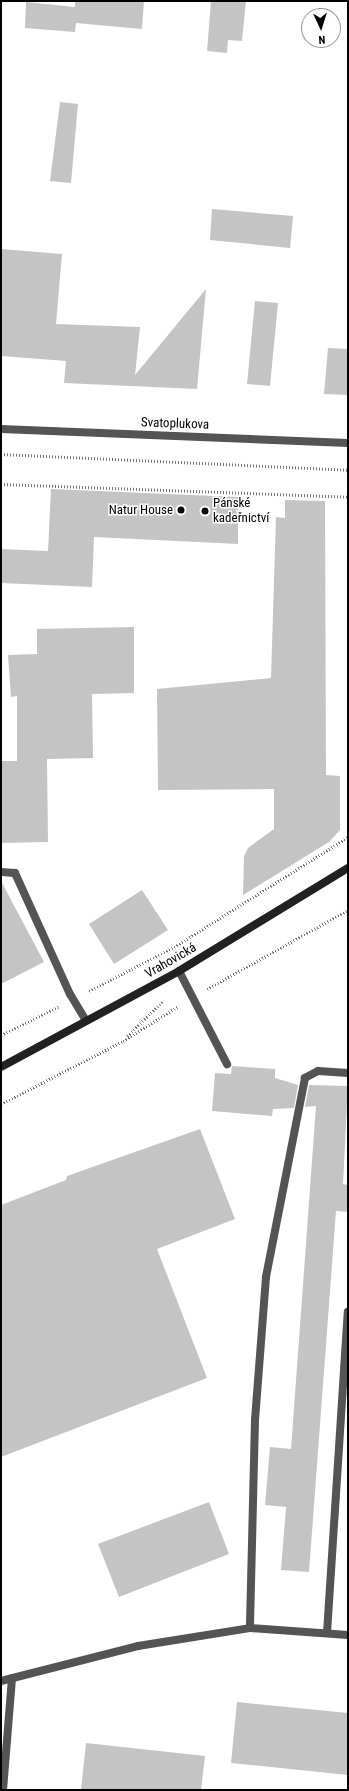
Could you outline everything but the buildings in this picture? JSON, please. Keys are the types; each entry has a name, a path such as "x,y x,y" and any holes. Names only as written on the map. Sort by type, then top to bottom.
{"street":[{"name":"Svatoplukova","path":"1,429 348,443"},
{"name":"Vrahovická","path":"1,1067 179,970 348,868"},
{"path":"1,872 15,873 72,999 86,1021"},
{"path":"179,970 227,1064"},
{"path":"250,1628 256,1420 266,1277 305,1078 318,1071 348,1073"},
{"path":"327,1633 348,1312"},
{"path":"1,1681 138,1646 250,1628 348,1635"},
{"path":"3,1790 12,1678"}],"path":[{"path":"1,454 348,470"},
{"path":"1,484 348,497"},
{"path":"1,1035 174,947 348,837"},
{"path":"1,1104 122,1041 193,997 348,910"},
{"path":"122,1041 159,1007 179,970"}],"place":[{"name":"Natur House","path":"181,510"},
{"name":"Pánské kadeřnictví","path":"205,511"}]}
